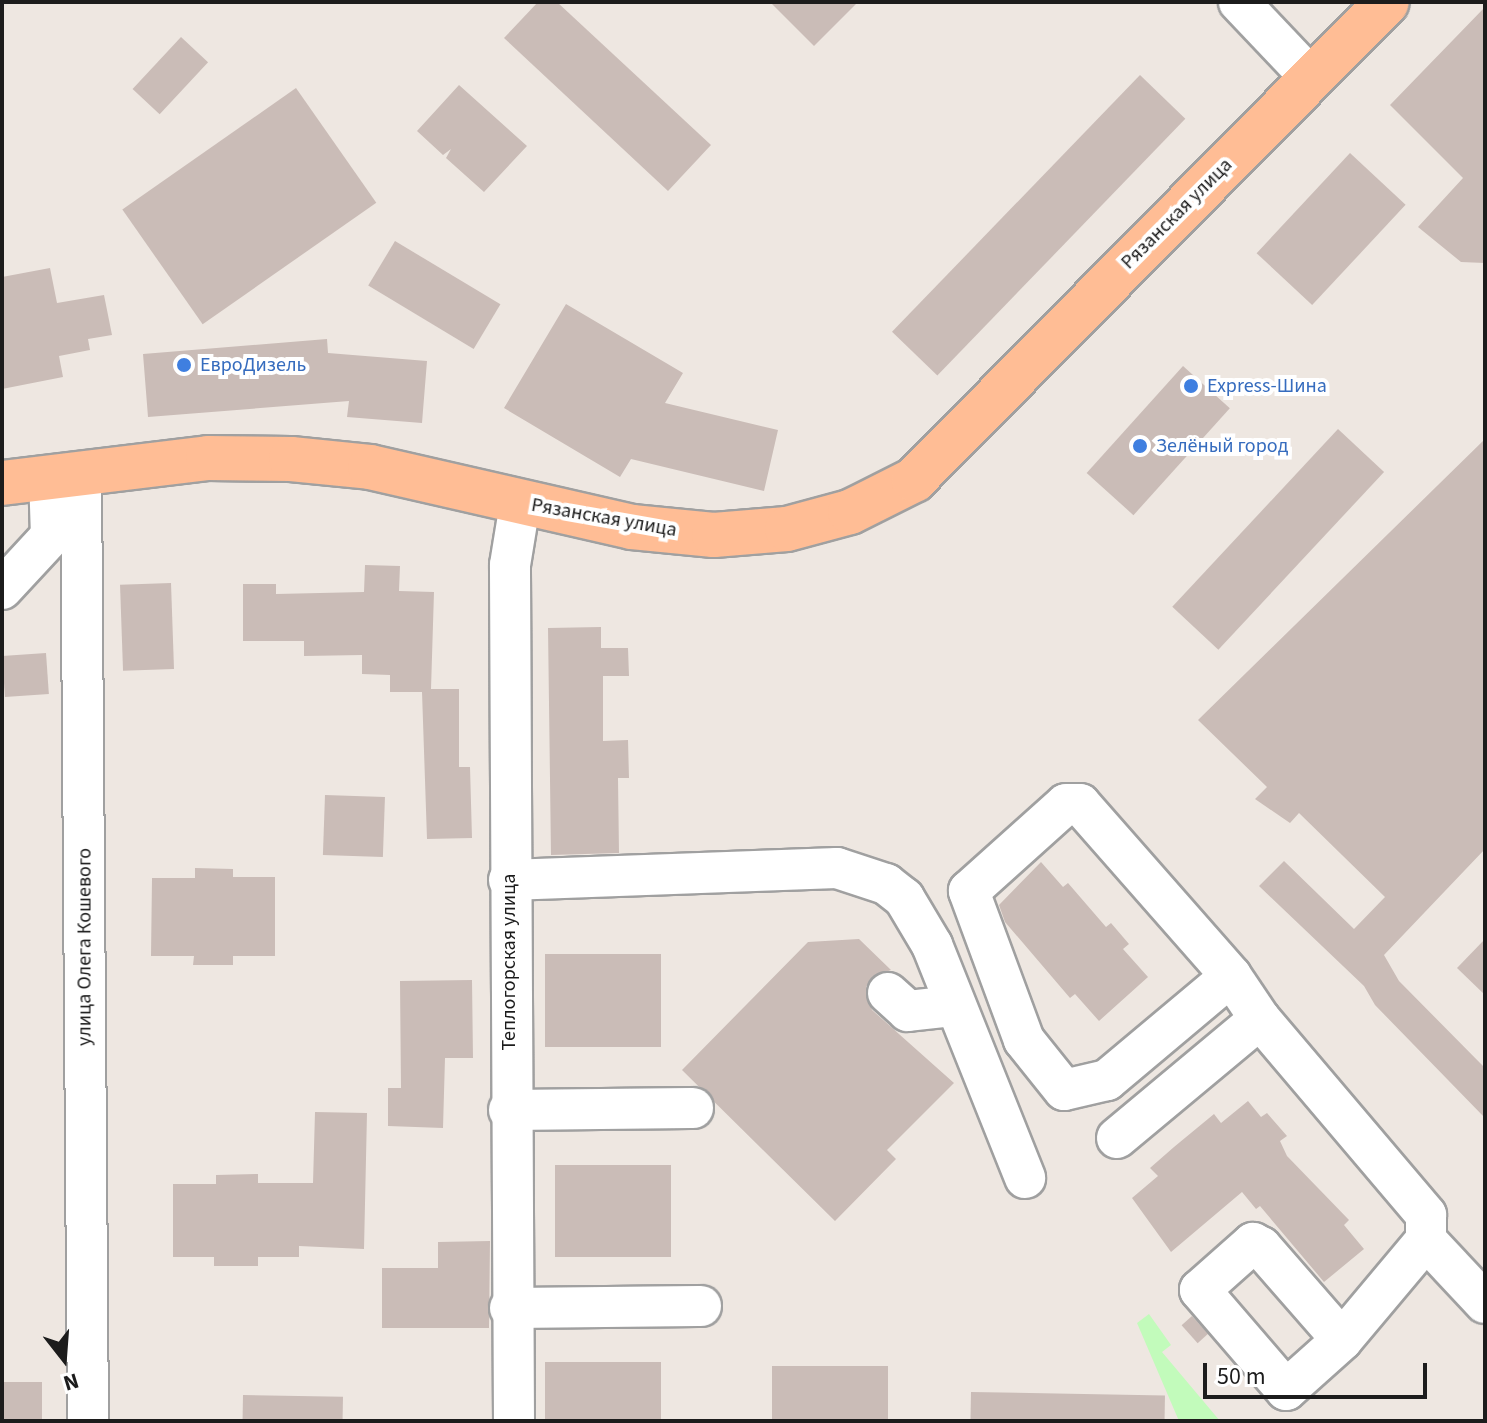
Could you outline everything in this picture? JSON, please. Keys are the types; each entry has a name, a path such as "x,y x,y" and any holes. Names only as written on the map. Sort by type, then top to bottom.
{"main road":[{"name":"Рязанская улица","path":"2,483 208,458 291,459 370,467 520,504 632,527 714,535 812,522 850,512 914,480 1387,2"}],"street":[{"path":"1239,2 1311,78"},
{"path":"2,589 51,536 65,475"},
{"name":"улица Олега Кошевого","path":"65,475 88,1421"},
{"name":"Теплогорская улица","path":"514,1421 509,1110 510,565 520,504"},
{"path":"1231,976 1107,1080 1064,1090 1024,1040 969,891 1073,802 1231,976 1260,1019 1426,1215 1426,1240 1342,1340"},
{"path":"509,880 837,868 866,874 904,898 916,917 1025,1178"},
{"path":"888,993 908,1011 953,1006"},
{"path":"1117,1138 1260,1019"},
{"path":"509,1110 693,1108"},
{"path":"1426,1240 1485,1303"},
{"path":"510,1308 701,1306"}],"green space":[{"path":"1149,1314 1171,1345 1162,1352 1220,1421 1179,1421 1137,1323"}],"building":[{"path":"538,2 557,2 711,145 668,191 504,38"},
{"path":"770,2 858,2 814,46"},
{"path":"1485,7 1485,263 1461,262 1418,227 1463,178 1390,105"},
{"path":"181,37 208,62 160,114 133,89"},
{"path":"1140,75 1185,119 937,376 892,332"},
{"path":"459,85 527,146 484,192 446,158 451,149 443,155 417,131"},
{"path":"296,88 376,203 203,324 122,210"},
{"path":"1350,153 1406,205 1312,305 1257,253"},
{"path":"395,241 500,304 474,349 368,286"},
{"path":"50,268 57,303 104,295 112,335 88,339 90,350 59,356 63,377 2,389 2,277"},
{"path":"566,304 683,373 665,403 778,430 764,491 631,459 620,477 504,408"},
{"path":"327,339 328,353 427,361 422,423 347,417 349,401 148,417 143,354"},
{"path":"1183,366 1230,408 1133,515 1087,473"},
{"path":"1338,429 1384,472 1218,650 1172,607"},
{"path":"1485,439 1485,849 1384,955 1399,981 1485,1068 1485,1118 1375,1005 1364,986 1259,886 1284,861 1354,929 1385,897 1299,813 1290,823 1255,799 1267,787 1198,720"},
{"path":"365,565 400,566 399,591 434,592 431,689 459,689 459,767 470,767 472,838 427,839 422,692 390,692 390,675 362,674 362,655 304,656 304,641 243,641 243,584 276,584 276,594 364,592"},
{"path":"171,583 174,669 123,671 120,585"},
{"path":"601,627 601,648 628,648 629,676 603,676 603,741 628,740 629,778 618,778 619,853 551,855 548,628"},
{"path":"46,653 49,694 5,697 2,656"},
{"path":"325,795 385,797 383,857 323,855"},
{"path":"1041,862 1063,887 1068,883 1106,927 1111,923 1129,944 1123,949 1148,977 1099,1021 1075,994 1070,998 1005,922 999,905"},
{"path":"195,868 233,869 233,877 275,877 275,956 233,956 233,965 193,965 194,956 151,956 152,878 195,878"},
{"path":"859,939 891,970 872,977 866,987 872,1010 954,1083 887,1150 896,1159 835,1221 682,1070 808,942"},
{"path":"1485,939 1485,995 1457,968"},
{"path":"545,954 661,954 661,1047 545,1047"},
{"path":"472,980 473,1058 445,1058 443,1128 388,1126 388,1088 401,1088 400,981"},
{"path":"1248,1101 1261,1117 1267,1113 1287,1136 1280,1141 1287,1156 1349,1220 1344,1225 1364,1249 1324,1282 1260,1206 1256,1209 1242,1192 1171,1252 1132,1198 1158,1176 1150,1168 1174,1147 1214,1114 1221,1123"},
{"path":"315,1112 367,1113 364,1249 299,1246 299,1257 258,1257 258,1266 214,1266 214,1257 173,1257 173,1184 216,1184 216,1175 258,1174 258,1183 313,1183"},
{"path":"555,1165 671,1165 671,1257 555,1257"},
{"path":"490,1241 489,1328 382,1328 382,1268 438,1268 438,1242"},
{"path":"1192,1316 1208,1334 1198,1343 1182,1325"},
{"path":"545,1362 661,1362 661,1421 545,1421"},
{"path":"772,1366 888,1366 888,1421 772,1421"},
{"path":"2,1382 42,1382 42,1421 2,1421"},
{"path":"971,1392 1165,1395 1165,1421 970,1421"},
{"path":"243,1395 343,1397 343,1421 243,1421"}],"place":[{"name":"ЕвроДизель","path":"184,365"},
{"name":"Express-Шина","path":"1191,386"},
{"name":"Зелёный город","path":"1140,446"}]}
